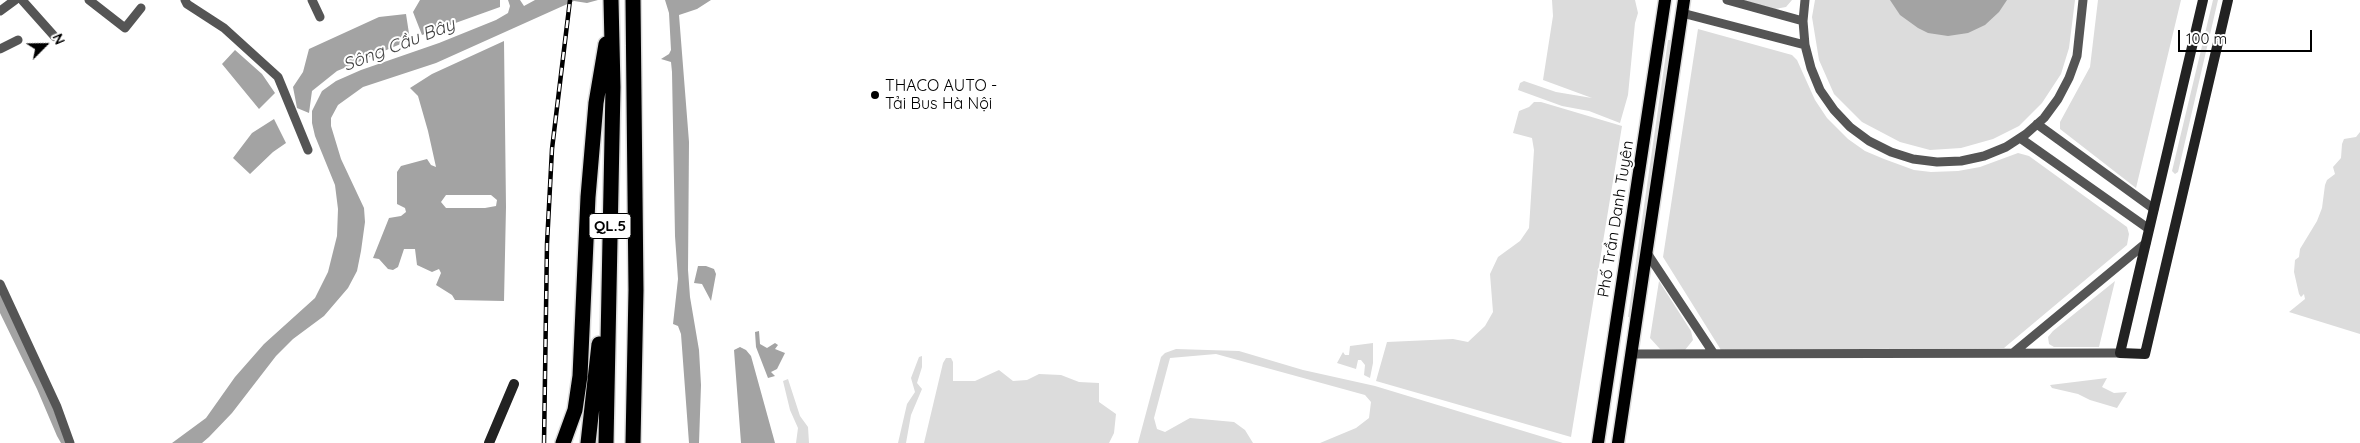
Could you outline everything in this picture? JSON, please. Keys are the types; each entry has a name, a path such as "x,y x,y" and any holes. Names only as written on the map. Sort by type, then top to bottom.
{"highway":[{"name":"QL.5","path":"606,443 613,87 611,5"},
{"path":"563,443 575,410 582,351 588,197 596,103 611,5"},
{"name":"QL.5","path":"633,5 636,290 633,443"},
{"path":"588,443 601,316 608,274"}],"main road":[{"name":"Phố Trần Danh Tuyên","path":"1598,443 1665,0"},
{"path":"2203,0 2120,353 2145,354 2228,0"},
{"path":"1618,443 1647,253 1681,4"},
{"path":"1612,352 1632,354"},
{"path":"489,443 514,384"}],"street":[{"path":"0,11 15,0"},
{"path":"22,0 55,38"},
{"path":"89,0 125,28 141,8"},
{"path":"185,0 187,4 224,28 278,77 308,150"},
{"path":"312,0 320,17"},
{"path":"1727,0 1803,21"},
{"path":"1805,0 1803,21 1805,45 1817,83 1834,110 1850,127 1869,141 1891,152 1929,161 1961,161 1984,156 2020,138 2037,124 2058,99 2069,78 2077,56 2083,0"},
{"path":"1681,4 1805,45"},
{"path":"0,49 18,40"},
{"path":"2037,124 2154,209"},
{"path":"2020,138 2149,230"},
{"path":"2013,353 2146,243"},
{"path":"1647,253 1714,354"},
{"path":"0,284 57,407 70,443"},
{"path":"1632,354 2120,353"}],"shaded area":[{"path":"420,0 500,0 500,7 422,35 413,12"},
{"name":"Sông Cầu Bây","path":"508,0 520,0 524,6 535,0 598,0 587,3 574,1 436,63 363,87 338,105 331,118 331,126 341,159 364,208 365,222 357,271 348,288 324,316 293,339 276,356 232,413 209,437 202,443 172,443 206,418 235,377 264,344 315,298 328,272 337,236 338,209 335,185 315,136 312,123 312,111 322,91 336,81 361,70 439,43 496,20 508,13 510,6"},
{"path":"665,0 711,0 697,9 679,15 689,142 688,270 690,297 699,350 701,385 699,443 689,443 681,334 678,326 673,324 678,279 675,236 672,72 671,62 661,59 669,54 671,50 669,13"},
{"path":"1552,0 1635,0 1638,13 1635,23 1628,95 1620,123 1589,111 1562,106 1518,90 1520,83 1524,81 1556,92 1592,98 1543,80 1553,16"},
{"path":"1742,0 1792,0 1786,7 1775,9"},
{"path":"1815,0 2075,0 2069,48 2061,74 2042,103 2019,126 1993,139 1961,148 1930,150 1900,142 1862,122 1834,94 1819,60 1812,17"},
{"path":"1890,0 2007,0 1999,12 1985,25 1968,33 1948,36 1928,33 1918,28 1900,15"},
{"path":"2098,0 2181,0 2136,188 2060,129 2060,122 2090,67"},
{"path":"2213,0 2218,0 2178,172 2175,174 2172,171"},
{"path":"406,14 410,40 337,71 312,91 309,113 297,108 293,87 303,72 309,49 379,17"},
{"path":"1698,29 1792,55 1797,60 1815,100 1827,118 1848,139 1865,151 1884,159 1914,170 1931,172 1958,171 1980,167 2018,153 2029,156 2127,227 2129,234 2127,245 2004,348 1721,350 1663,257"},
{"path":"1668,40 1672,40 1631,317 1628,317"},
{"path":"504,41 506,207 504,301 455,300 452,295 436,285 441,273 439,269 432,272 417,265 415,249 404,249 398,267 393,270 388,269 379,259 373,258 389,218 401,216 406,212 405,208 397,204 397,172 401,166 427,159 431,165 436,167 418,96 410,88 432,74","holes":["446,195 491,195 497,200 496,206 485,208 446,208 441,202"]},
{"path":"235,50 262,74 275,93 259,109 222,64"},
{"path":"1534,102 1541,102 1622,126 1571,437 1376,381 1387,342 1453,339 1468,342 1485,326 1493,312 1490,274 1498,257 1520,241 1529,228 1534,150 1532,138 1513,133 1519,111 1529,107"},
{"path":"274,119 286,143 273,152 250,174 233,158 252,133"},
{"path":"2360,132 2360,334 2289,312 2305,299 2304,294 2301,297 2299,294 2294,272 2295,260 2299,257 2300,249 2317,221 2322,208 2325,185 2327,180 2335,174 2333,167 2341,158 2344,139 2356,137"},
{"path":"698,266 714,269 716,274 711,301 702,284 694,283"},
{"path":"1659,281 1691,331 1693,340 1685,350 1660,349 1650,338"},
{"path":"2115,281 2099,347 2054,347 2049,344 2048,337 2053,331"},
{"path":"0,293 51,403 67,443 61,443 57,436 37,389 0,313"},
{"path":"759,331 760,344 767,348 775,343 778,345 775,349 785,353 777,369 771,372 775,376 768,378 756,347 755,332"},
{"path":"1373,343 1373,363 1370,378 1364,375 1365,365 1361,360 1358,360 1356,369 1337,363 1343,352 1345,355 1349,355 1350,346"},
{"path":"740,347 751,356 775,443 741,443 734,350"},
{"path":"1176,349 1239,351 1303,370 1375,386 1563,443 1320,443 1356,428 1369,418 1371,402 1365,395 1216,354 1170,358 1154,418 1157,429 1165,432 1190,418 1234,422 1245,430 1253,443 1138,443 1161,357 1165,353"},
{"path":"922,356 922,367 917,383 922,389 911,415 906,443 898,443 907,404 915,392 911,378 919,357"},
{"path":"946,358 951,358 953,362 953,381 975,381 999,370 1013,381 1027,380 1039,374 1061,375 1079,382 1099,383 1099,402 1116,414 1114,433 1109,443 924,443 943,363"},
{"path":"2107,378 2102,387 2114,393 2127,392 2117,408 2090,400 2078,394 2052,388 2050,385"},
{"path":"788,379 800,416 808,427 809,443 796,443 798,428 790,410 783,381"}],"railway":[{"path":"544,443 547,244 552,149 570,0"}],"place":[{"name":"THACO AUTO - Tải Bus Hà Nội","path":"875,95"}]}
